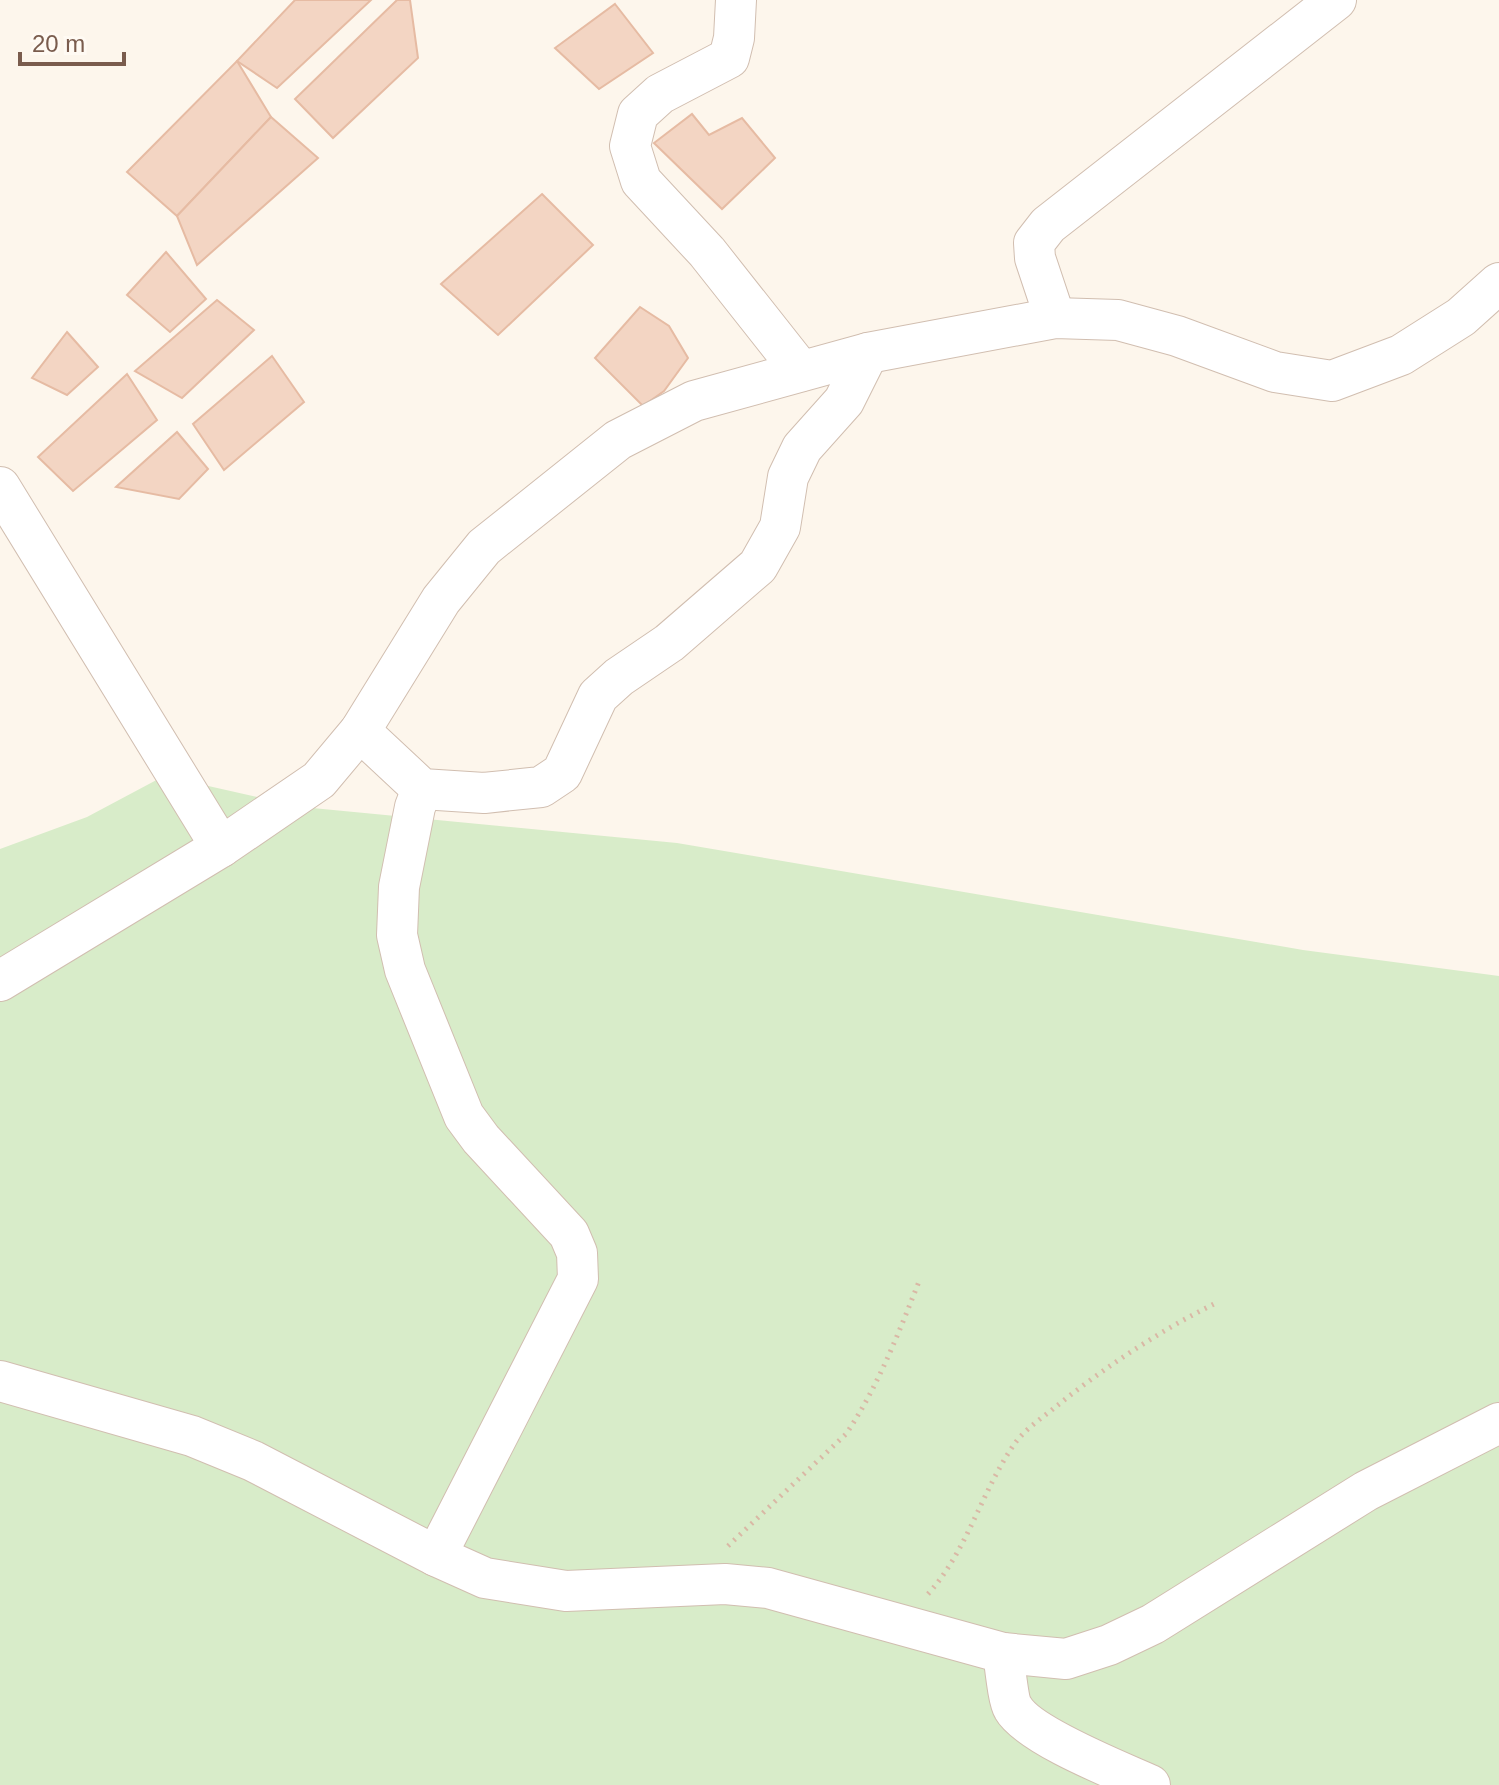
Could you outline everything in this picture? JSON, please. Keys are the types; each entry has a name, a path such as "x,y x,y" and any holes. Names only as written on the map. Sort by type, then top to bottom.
{"street":[{"path":"736,0 734,38 729,58 660,94 638,114 630,146 641,181 707,252 801,371"},
{"path":"1055,318 1035,258 1034,243 1048,225 1336,0"},
{"path":"0,981 221,847 319,780 360,731 441,600 484,547 618,440 694,401 868,353 1055,318 1118,320 1177,336 1275,372 1332,381 1401,355 1461,317 1499,283"},
{"path":"360,731 422,789 484,793 541,787 562,773 598,696 619,677 669,643 758,566 780,527 788,477 802,448 844,401 868,353"},
{"path":"0,487 221,847"},
{"path":"422,789 415,807 399,887 397,935 405,970 464,1116 481,1139 569,1234 577,1253 578,1279 436,1556"},
{"path":"0,1381 192,1436 253,1461 436,1556 485,1578 566,1591 725,1584 768,1588 1003,1653 1066,1659 1109,1645 1153,1624 1366,1491 1499,1423"},
{"path":"1003,1653 1013,1708 1040,1732 1150,1785"}],"path":[{"path":"699,1585 730,1543 846,1434 886,1360 920,1279"},
{"path":"901,1625 933,1589 963,1543 1013,1445 1028,1429 1075,1391 1188,1316 1216,1303"}],"green space":[{"path":"164,776 302,807 677,843 1303,950 1499,976 1499,1785 0,1785 0,849 87,817"}],"building":[{"path":"295,0 371,0 277,88 237,61"},
{"path":"397,0 410,0 418,58 333,138 295,99"},
{"path":"615,4 653,53 599,89 555,48"},
{"path":"237,61 271,117 177,216 127,172"},
{"path":"692,114 709,135 742,118 775,158 722,209 654,143"},
{"path":"271,117 318,158 197,265 177,216"},
{"path":"542,194 593,245 498,335 441,284"},
{"path":"166,252 206,299 170,332 127,295"},
{"path":"217,300 254,330 182,398 135,371"},
{"path":"640,307 669,326 688,358 664,391 643,406 595,358"},
{"path":"67,332 98,367 67,395 32,378"},
{"path":"272,356 304,402 224,470 193,424"},
{"path":"127,374 157,420 73,491 38,457"},
{"path":"177,432 208,469 179,499 116,487"}]}
